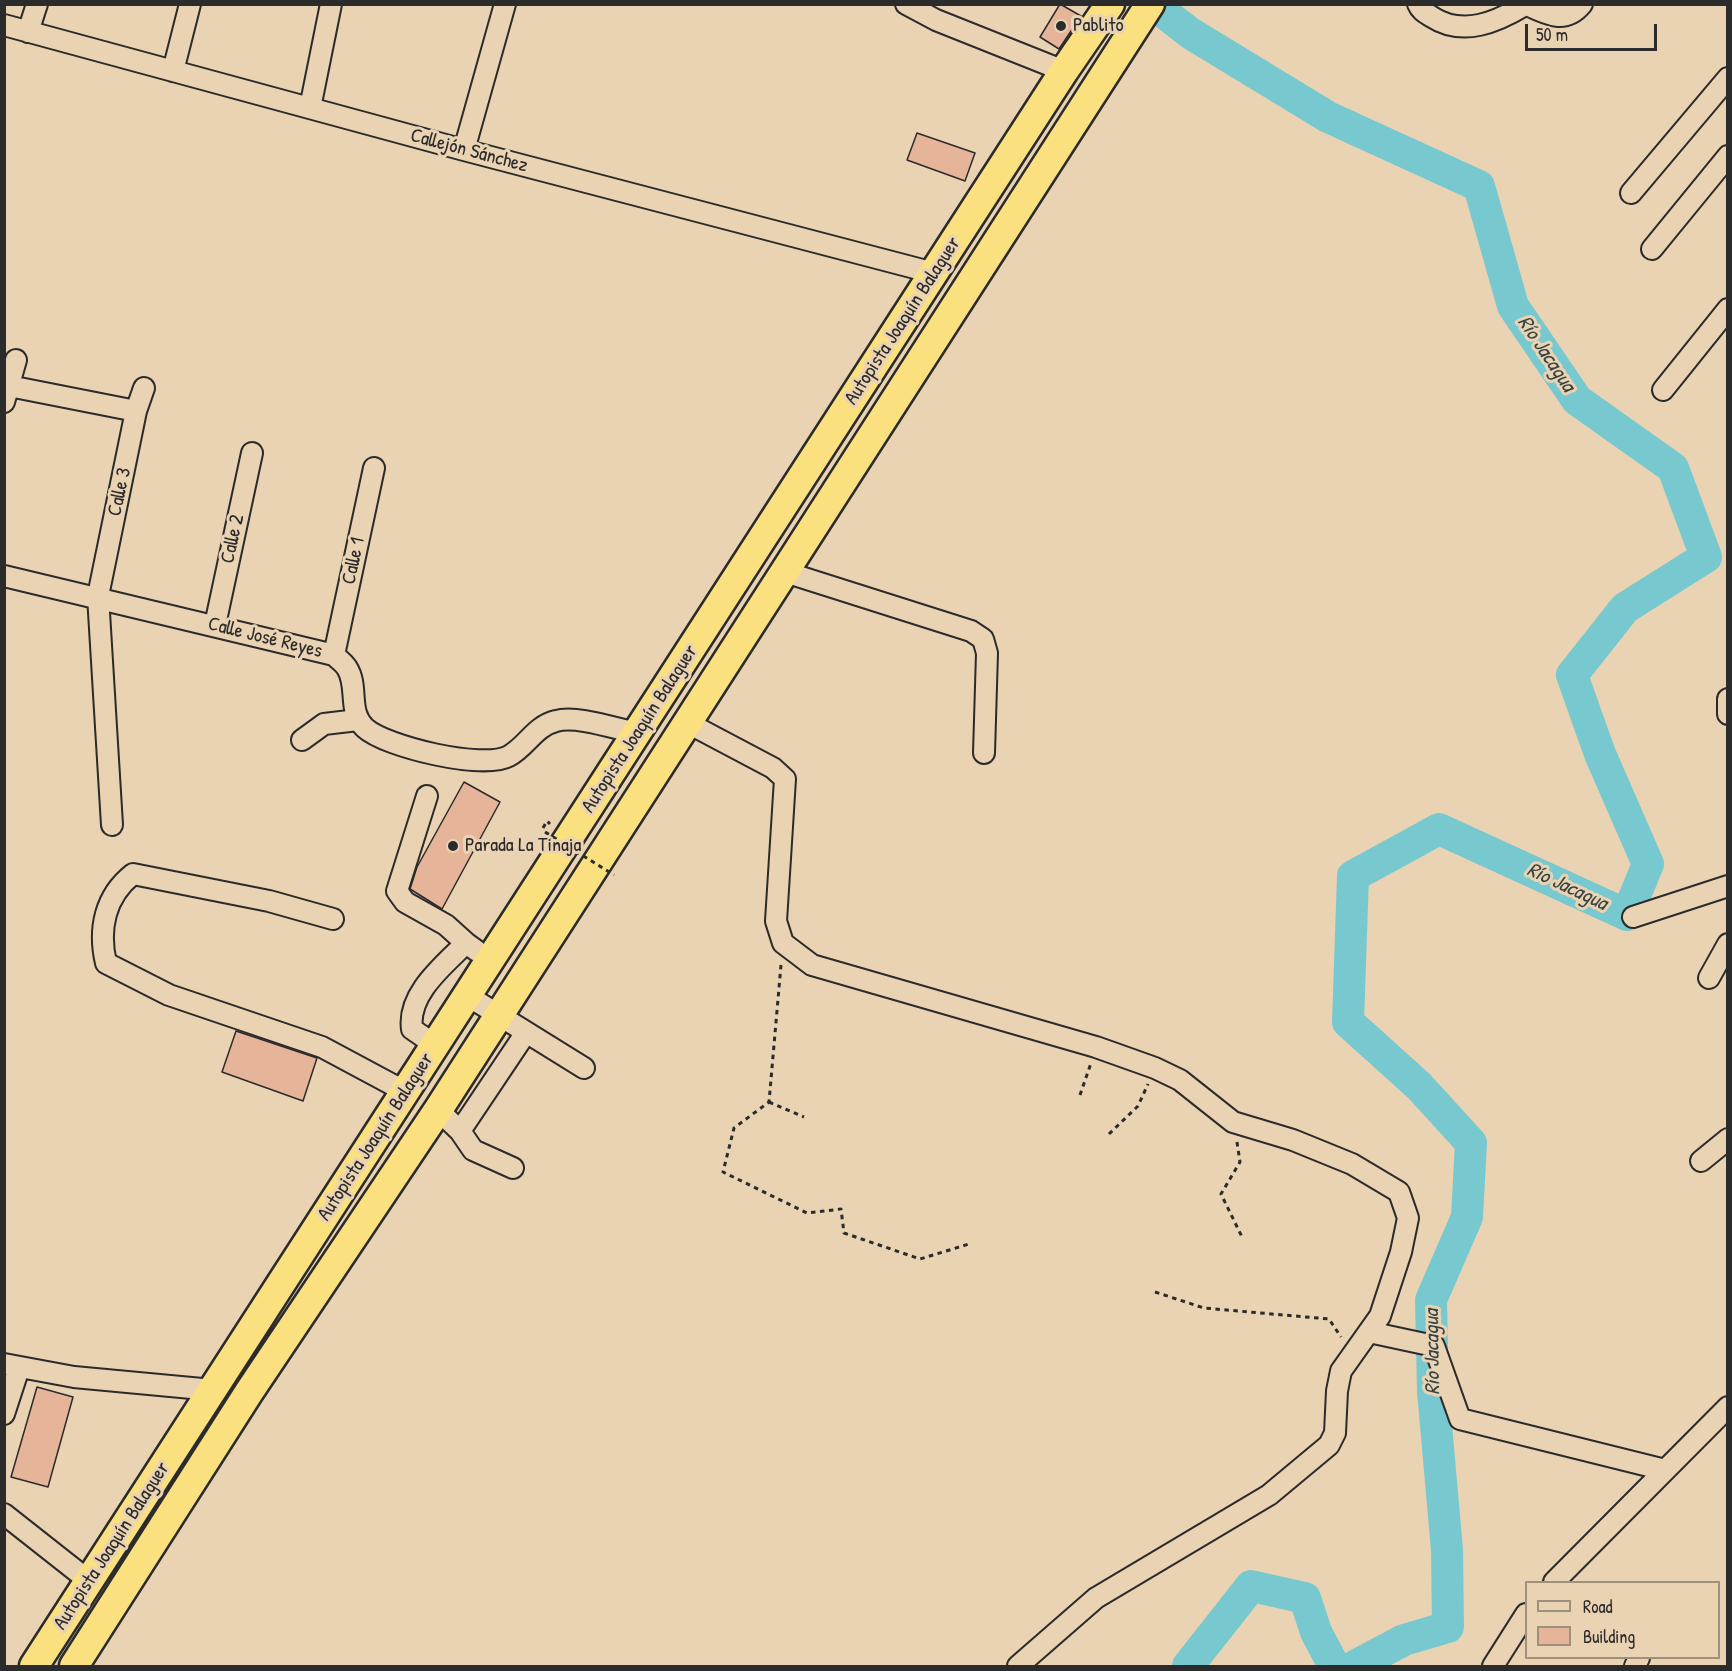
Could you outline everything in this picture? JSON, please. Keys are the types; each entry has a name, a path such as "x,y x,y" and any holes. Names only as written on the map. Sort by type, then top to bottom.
{"highway":[{"name":"Autopista Joaquín Balaguer","path":"82,1665 249,1392 438,1110 686,722 1128,40 1149,4"},
{"name":"Autopista Joaquín Balaguer","path":"34,1666 1102,15"}],"street":[{"path":"28,32 37,4"},
{"path":"173,70 190,4"},
{"path":"310,108 332,4"},
{"path":"464,150 505,4"},
{"path":"906,4 936,20 1064,71"},
{"path":"1418,4 1420,9 1440,22 1463,27 1485,25 1525,5 1559,18 1570,15 1582,4"},
{"name":"Callejón Sánchez","path":"4,25 464,150 934,273"},
{"path":"1631,193 1728,78"},
{"path":"1652,249 1728,156"},
{"path":"1663,390 1728,309"},
{"path":"16,360 7,394 136,411"},
{"name":"Calle 3","path":"112,825 98,596 136,411 144,388"},
{"name":"Calle 2","path":"215,625 252,453"},
{"name":"Calle 1","path":"334,655 374,468"},
{"path":"785,572 971,631 983,639 987,653 984,753"},
{"name":"Calle José Reyes","path":"4,576 98,596 334,655 347,668 358,720"},
{"path":"1728,699 1728,714"},
{"path":"302,740 324,724 358,720 367,730 383,738 461,760 484,762 498,761 512,755 542,726 558,720 637,733"},
{"path":"686,722 773,768 785,779 776,921 783,943 812,965 1096,1047 1155,1068 1180,1080 1233,1122 1293,1140 1352,1164 1399,1192 1408,1218 1401,1252 1380,1316 1341,1371 1337,1390 1335,1433 1329,1445 1269,1495 1096,1598 1018,1666"},
{"path":"426,796 397,891 405,902 446,925 491,961"},
{"path":"333,919 269,901 133,874 121,883 111,899 104,921 102,945 106,963 169,994 322,1047 406,1092"},
{"path":"1633,917 1728,886"},
{"path":"435,1045 412,1029 412,1012 425,988 466,943"},
{"path":"1709,978 1728,944"},
{"path":"468,996 525,1034 584,1068"},
{"path":"460,1131 525,1034"},
{"path":"438,1110 460,1131 473,1150 513,1168"},
{"path":"1701,1161 1728,1139"},
{"path":"1369,1332 1434,1346 1460,1419 1665,1470"},
{"path":"4,1414 12,1366 74,1377 213,1390"},
{"path":"1555,1581 1728,1407"},
{"path":"4,1514 89,1581"},
{"path":"1492,1666 1525,1617"}],"path":[{"path":"544,830 614,875"},
{"path":"783,943 769,1102 734,1128 723,1172 807,1213 841,1209 844,1233 920,1259 969,1244"},
{"path":"1080,1095 1096,1047"},
{"path":"1109,1134 1138,1106 1155,1068"},
{"path":"769,1102 804,1117"},
{"path":"1233,1122 1240,1162 1221,1194 1243,1239"},
{"path":"1155,1292 1204,1308 1329,1319 1352,1354"}],"building":[{"name":"Pablito","path":"1060,4 1081,16 1059,49 1040,37"},
{"path":"917,133 975,153 965,181 907,160"},
{"name":"Parada La Tinaja","path":"464,782 500,802 442,909 410,889 417,867"},
{"path":"236,1031 317,1058 303,1101 222,1072"},
{"path":"37,1387 73,1397 48,1487 11,1477"}],"waterway":[{"name":"Río Jacagua","path":"1153,4 1190,33 1328,117 1479,186 1513,306 1577,400 1673,468 1706,557 1625,608 1572,675 1600,754 1648,864 1627,915 1439,829 1353,876 1348,1022 1419,1086 1471,1143 1467,1217 1431,1300 1433,1391 1447,1550 1448,1627 1404,1640 1355,1666"},
{"name":"Río Jacagua","path":"1188,1666 1251,1586 1305,1598 1316,1632 1334,1666"}],"place":[{"name":"Pablito","path":"1061,26"},
{"name":"Parada La Tinaja","path":"453,846"}]}
